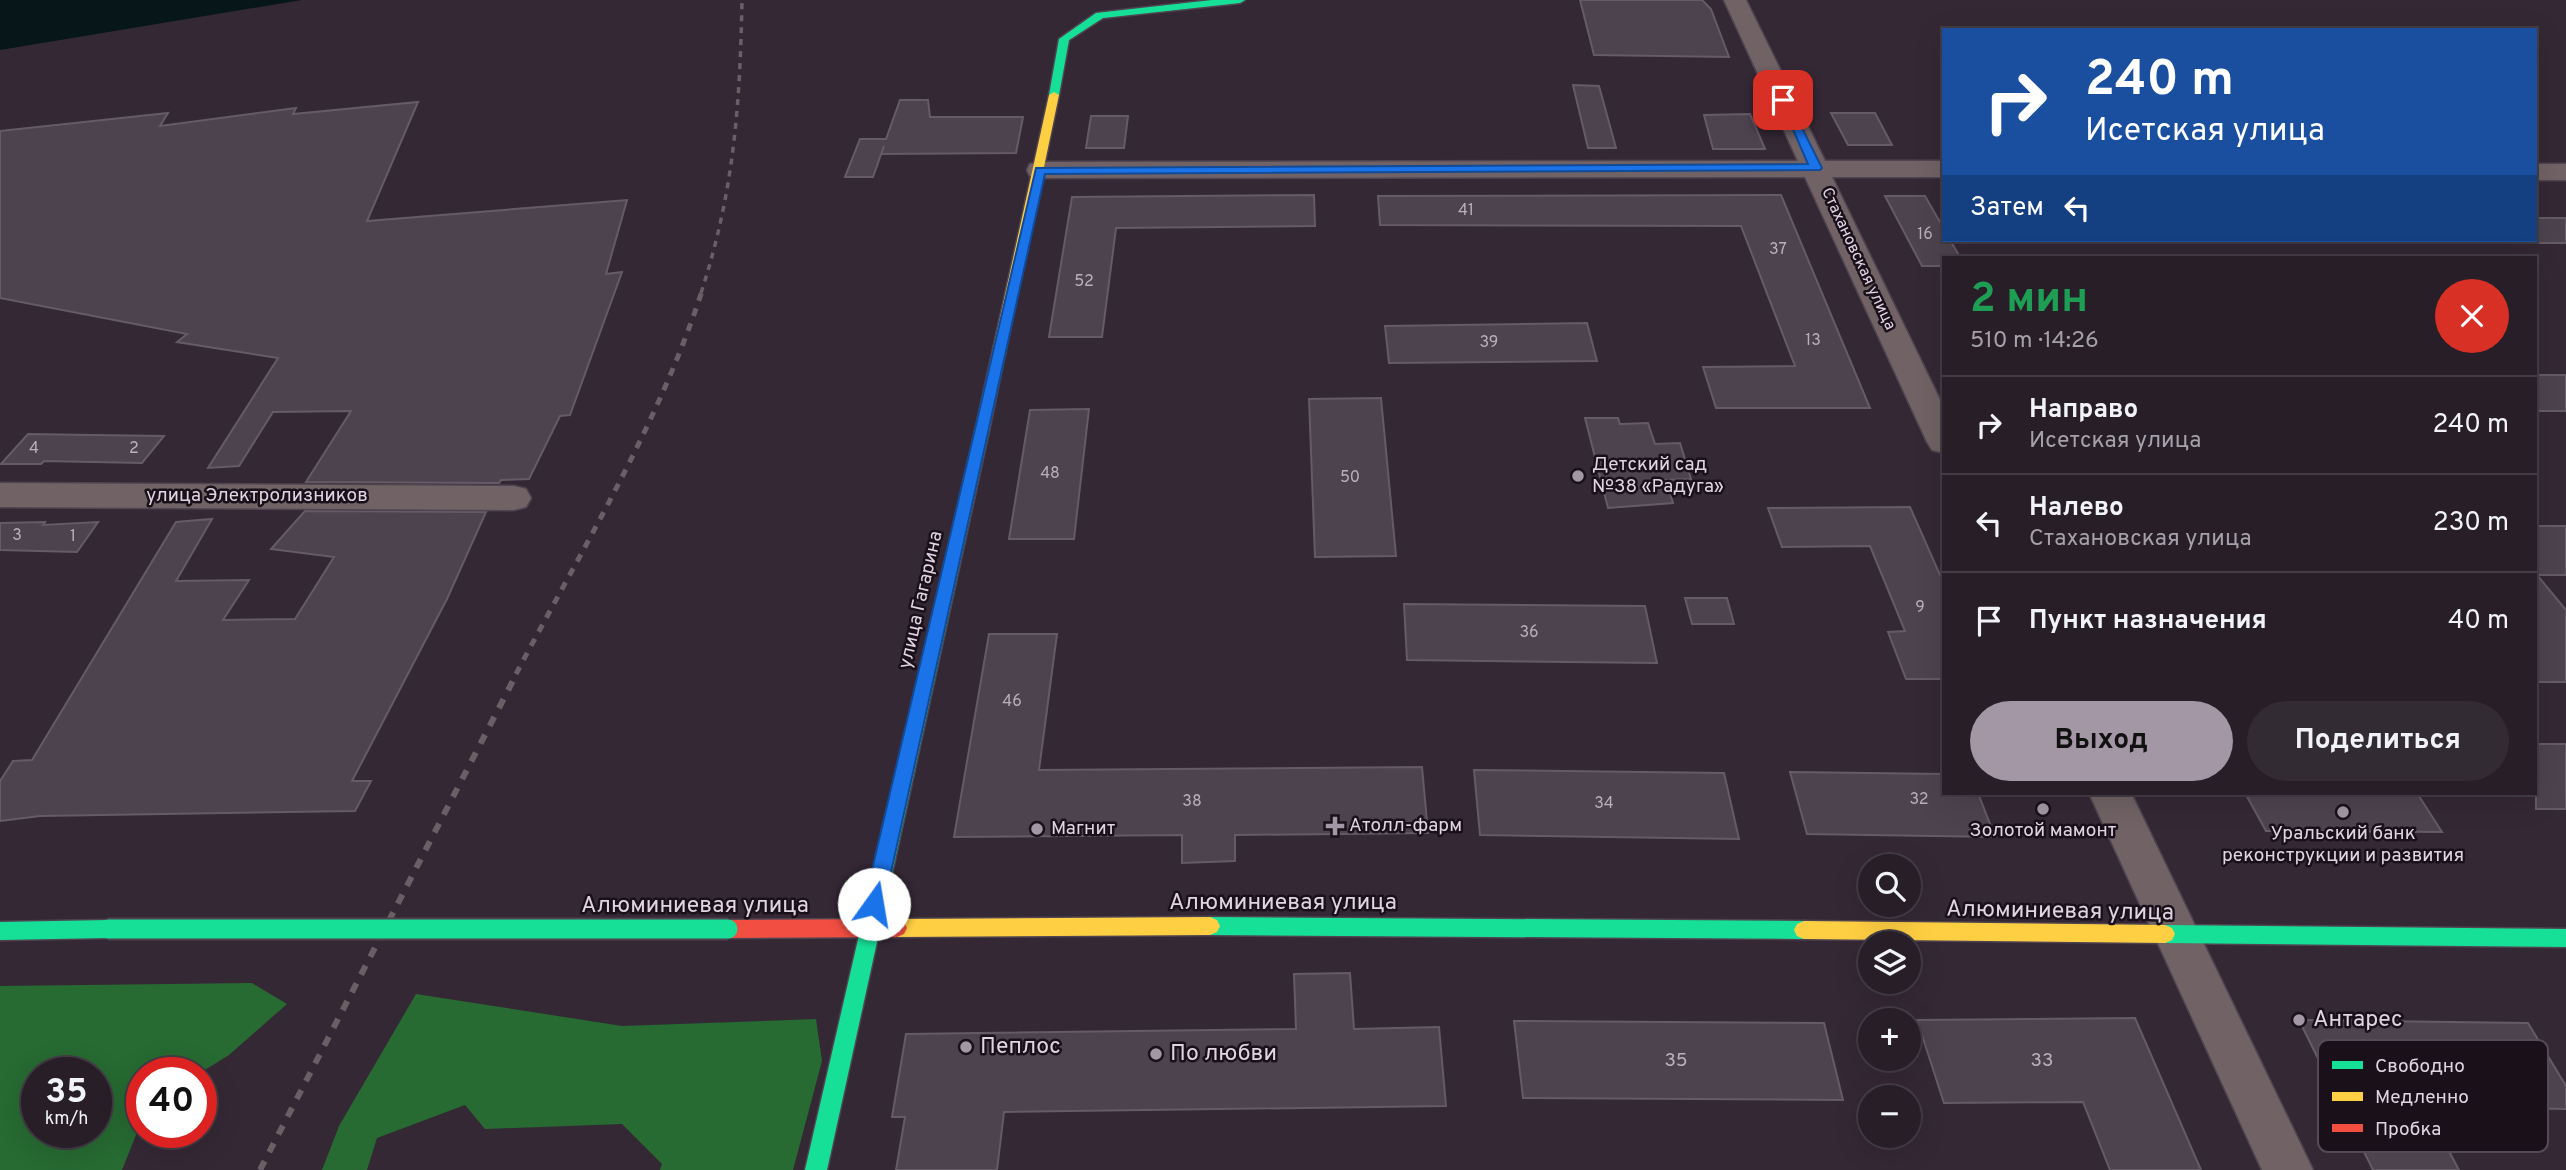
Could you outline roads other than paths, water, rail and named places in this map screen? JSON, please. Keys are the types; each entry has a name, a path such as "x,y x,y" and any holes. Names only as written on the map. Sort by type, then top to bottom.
{"main road":[{"name":"улица Гагарина","path":"816,1170 1040,170 1064,39 1100,15 1240,0"},
{"name":"Алюминиевая улица","path":"0,930 868,930 1287,925 2566,938"}],"street":[{"name":"Стахановская улица","path":"1735,0 1942,438"},
{"path":"1040,170 1942,169"},
{"path":"2537,172 2566,172"},
{"name":"улица Электролизников","path":"0,495 514,498"},
{"path":"2111,795 2288,1170"}],"railway":[{"path":"701,293 728,184 737,112 742,0"},
{"path":"516,674 641,439 664,390 702,291"},
{"path":"260,1170 517,673"}],"place":[{"name":"Детский сад №38 «Радуга»","path":"1578,476"},
{"name":"Золотой мамонт","path":"2043,809"},
{"name":"Уральский банк реконструкции и развития","path":"2343,812"},
{"name":"Атолл-фарм","path":"1335,826"},
{"name":"Магнит","path":"1037,829"},
{"name":"Антарес","path":"2299,1020"},
{"name":"Пеплос","path":"966,1047"},
{"name":"По любви","path":"1156,1054"}]}
